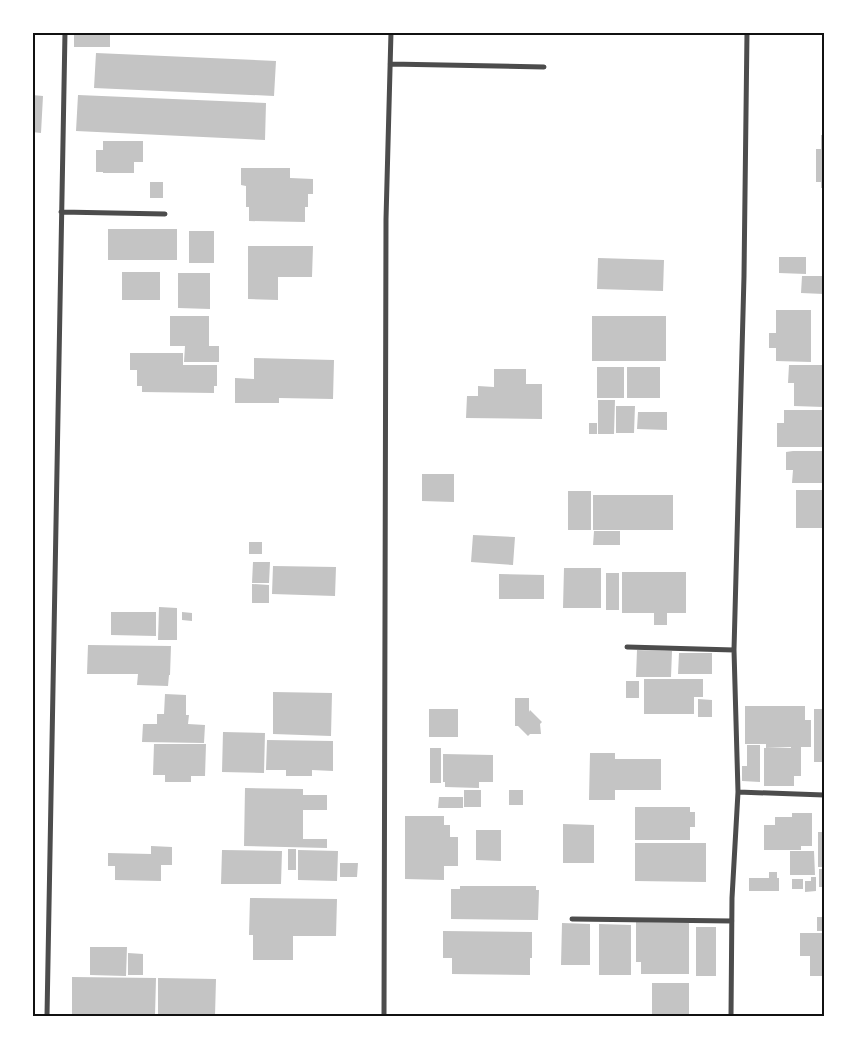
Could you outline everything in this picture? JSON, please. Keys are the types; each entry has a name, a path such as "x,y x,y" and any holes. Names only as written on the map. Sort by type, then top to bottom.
{"street":[{"path":"47,1016 65,32"},
{"path":"384,1016 386,219 391,32"},
{"path":"731,1016 732,898 738,792 734,650 744,266 747,32"},
{"path":"390,64 544,67"},
{"path":"62,212 164,214"},
{"path":"627,647 734,650"},
{"path":"738,792 824,795"},
{"path":"572,919 732,921"}],"building":[{"path":"74,32 110,32 110,47 74,47"},
{"path":"96,53 276,61 274,96 94,88"},
{"path":"32,95 43,96 41,133 32,132"},
{"path":"78,95 266,103 265,140 76,131"},
{"path":"821,135 824,135 824,188 821,188 821,182 816,182 816,149 821,149"},
{"path":"103,141 143,141 143,162 134,162 134,173 96,172 96,150 103,150"},
{"path":"241,168 290,168 290,178 313,179 313,194 308,194 308,207 305,207 305,222 249,221 249,207 246,207 246,186 241,185"},
{"path":"150,182 163,182 163,198 150,198"},
{"path":"108,229 177,229 177,260 108,260"},
{"path":"189,231 214,231 214,263 189,263"},
{"path":"248,246 313,246 312,277 278,277 278,300 248,299"},
{"path":"779,257 806,257 806,274 779,273"},
{"path":"598,258 664,260 663,291 597,289"},
{"path":"122,272 160,272 160,300 122,300"},
{"path":"178,273 210,273 210,309 178,308"},
{"path":"802,276 824,276 824,294 801,293"},
{"path":"776,310 811,310 811,362 776,361 776,348 769,348 769,333 776,333"},
{"path":"170,316 209,316 209,346 219,346 219,362 184,362 185,346 170,346"},
{"path":"592,316 666,316 666,361 592,361"},
{"path":"130,353 183,353 183,365 217,365 217,386 214,386 214,393 142,392 142,386 137,386 137,370 130,370"},
{"path":"254,358 334,360 333,399 279,398 279,403 235,403 235,378 254,379"},
{"path":"789,365 824,365 824,407 794,406 794,383 788,383"},
{"path":"597,367 624,367 624,398 597,398"},
{"path":"627,367 660,367 660,398 627,398"},
{"path":"494,369 526,369 526,384 542,384 542,419 466,418 467,396 478,396 478,386 494,387"},
{"path":"598,400 615,400 614,434 598,434"},
{"path":"616,406 635,406 634,433 616,433"},
{"path":"784,410 824,410 824,447 777,447 777,423 784,423"},
{"path":"638,412 667,412 667,430 637,429"},
{"path":"589,423 597,423 597,434 589,434"},
{"path":"824,451 824,483 792,483 793,470 786,470 786,452"},
{"path":"422,474 454,474 454,502 422,501"},
{"path":"796,490 824,490 824,528 796,528"},
{"path":"568,491 591,491 591,530 568,530"},
{"path":"593,495 673,495 673,530 593,530"},
{"path":"594,531 620,531 620,545 593,545"},
{"path":"473,535 515,537 513,565 471,562"},
{"path":"249,542 262,542 262,554 249,554"},
{"path":"253,562 270,562 269,583 252,583"},
{"path":"273,566 336,567 335,596 272,594"},
{"path":"564,568 601,568 601,608 563,608"},
{"path":"622,572 686,572 686,613 667,613 667,625 654,625 654,613 622,613"},
{"path":"606,573 619,573 619,610 606,610"},
{"path":"499,574 544,575 544,599 499,599"},
{"path":"252,584 269,585 269,603 252,603"},
{"path":"159,607 177,608 177,640 158,640"},
{"path":"111,612 156,612 156,636 111,635"},
{"path":"182,612 192,613 192,621 182,620"},
{"path":"88,645 171,646 168,686 137,685 138,674 87,674"},
{"path":"637,650 672,651 671,677 636,677"},
{"path":"679,653 712,653 712,674 678,674"},
{"path":"644,679 703,679 703,697 694,697 694,714 644,714"},
{"path":"626,681 639,681 639,698 626,698"},
{"path":"273,692 332,693 331,736 273,734"},
{"path":"165,694 186,695 186,715 189,715 188,724 205,725 204,743 142,742 143,724 157,724 157,714 164,714"},
{"path":"515,698 529,698 529,712 530,710 542,722 540,724 541,734 530,734 528,736 518,726 515,726"},
{"path":"698,699 712,700 712,717 698,717"},
{"path":"745,706 805,706 805,720 811,720 811,747 801,747 801,776 794,776 794,786 764,786 764,748 766,748 766,744 745,744"},
{"path":"429,709 458,709 458,737 429,737"},
{"path":"814,709 824,709 824,762 814,762"},
{"path":"223,732 265,733 264,773 222,772"},
{"path":"267,740 333,741 333,771 312,770 312,776 286,776 286,770 266,770"},
{"path":"154,744 206,744 205,776 191,776 191,782 165,782 165,775 153,775"},
{"path":"747,745 760,745 760,782 742,781 742,766 747,766"},
{"path":"430,748 441,748 441,783 430,783"},
{"path":"590,753 615,753 615,759 661,759 661,790 615,790 615,800 589,800"},
{"path":"443,754 493,755 493,782 479,782 479,788 445,787 445,782 443,782"},
{"path":"245,788 303,789 303,795 327,795 327,810 303,810 303,839 327,839 327,848 244,846"},
{"path":"464,790 481,790 481,807 464,807"},
{"path":"509,790 523,790 523,805 509,805"},
{"path":"439,797 463,797 463,808 438,808"},
{"path":"635,807 690,807 690,812 695,812 695,827 690,827 690,840 635,840"},
{"path":"792,813 812,813 812,846 801,846 801,850 764,850 764,825 775,825 775,817 792,817"},
{"path":"405,816 444,816 444,825 450,825 450,837 458,837 458,866 444,866 444,880 405,879"},
{"path":"563,824 594,825 594,863 563,863"},
{"path":"476,830 501,830 501,861 476,860"},
{"path":"818,832 824,832 824,867 818,867"},
{"path":"635,843 706,843 706,882 635,881"},
{"path":"151,846 172,847 172,865 161,865 161,881 115,880 115,866 108,866 108,853 151,854"},
{"path":"288,849 296,849 296,870 288,870"},
{"path":"222,850 282,851 281,884 221,884"},
{"path":"298,850 338,851 337,881 298,880"},
{"path":"790,851 814,851 815,875 790,875"},
{"path":"340,863 358,863 357,877 340,877"},
{"path":"819,869 824,869 824,887 819,887"},
{"path":"769,872 777,872 779,891 749,891 749,878 769,878"},
{"path":"811,877 816,877 816,891 805,892 805,881 811,881"},
{"path":"792,879 803,879 803,889 792,889"},
{"path":"460,886 536,886 536,890 539,890 538,920 451,919 451,889 460,889"},
{"path":"250,898 337,899 336,936 293,936 293,960 253,960 253,935 249,935"},
{"path":"817,917 824,917 824,931 817,931"},
{"path":"636,922 689,923 689,974 641,974 641,962 636,962"},
{"path":"562,923 590,924 590,965 561,965"},
{"path":"599,924 631,925 631,975 599,975"},
{"path":"696,927 716,927 716,976 696,976"},
{"path":"443,931 532,932 530,975 452,974 452,958 443,958"},
{"path":"800,933 824,933 824,976 810,976 810,956 800,956"},
{"path":"90,947 127,947 126,976 90,975"},
{"path":"128,953 143,954 143,975 128,975"},
{"path":"72,977 156,978 155,1016 72,1016"},
{"path":"158,978 216,979 215,1016 158,1016"},
{"path":"652,983 689,983 689,1016 652,1016"}]}
